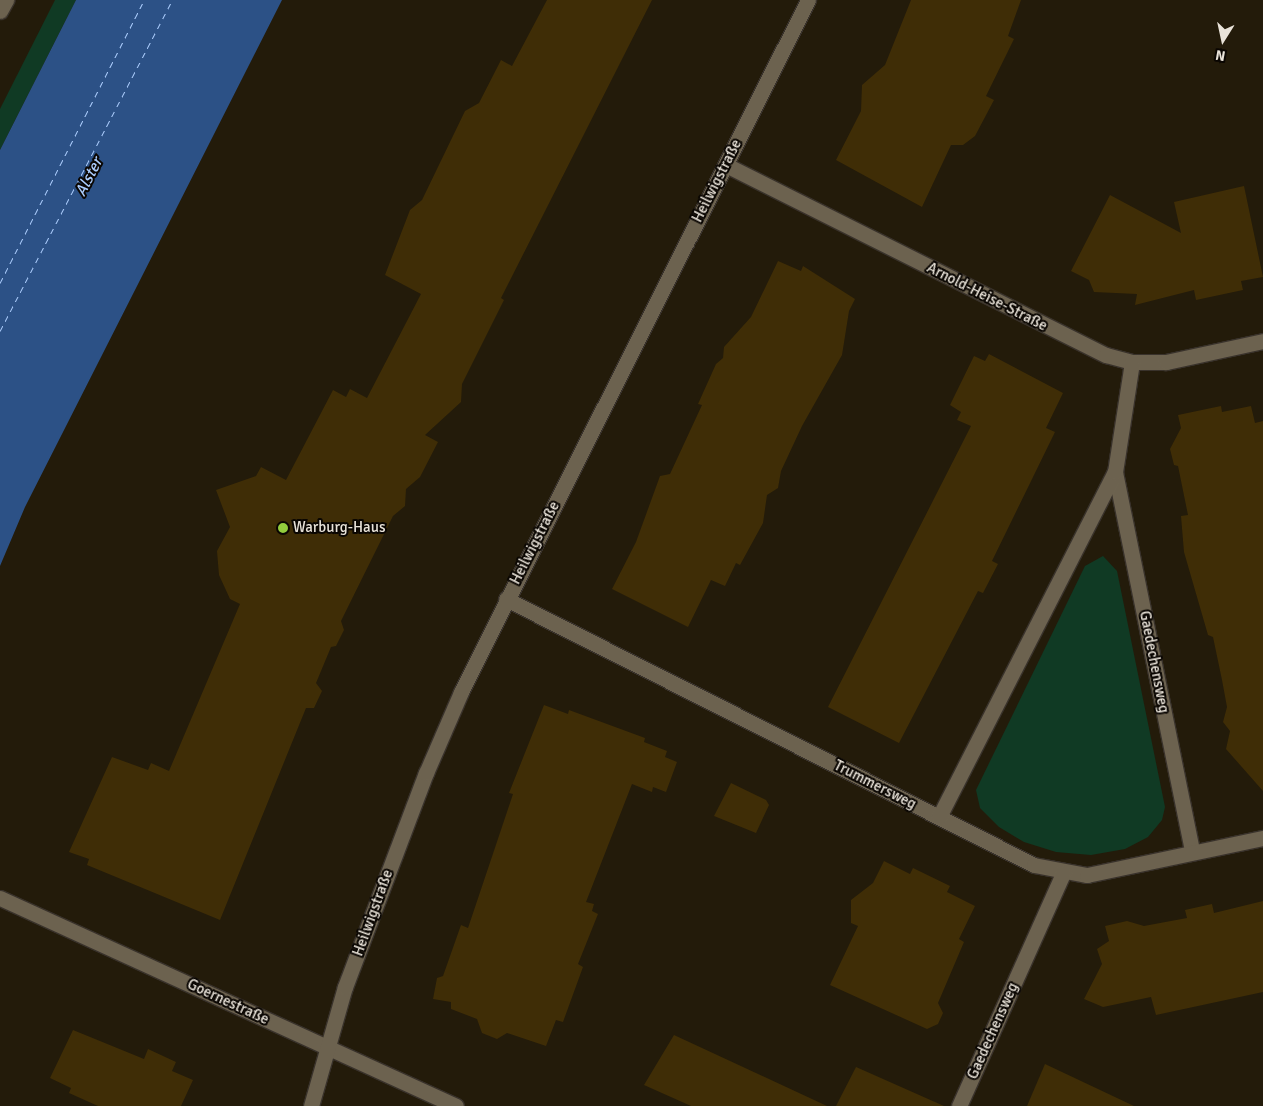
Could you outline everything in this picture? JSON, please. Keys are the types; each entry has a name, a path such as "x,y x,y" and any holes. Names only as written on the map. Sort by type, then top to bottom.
{"street":[{"path":"0,12 6,0"},
{"name":"Heilwigstraße","path":"311,1106 327,1048 426,773 506,599 808,0"},
{"name":"Arnold-Heise-Straße","path":"726,165 1080,345 1132,362 1166,362 1263,341"},
{"name":"Gaedechensweg","path":"940,817 1115,472 1132,362"},
{"name":"Gaedechensweg","path":"1115,472 1192,852"},
{"name":"Trummersweg","path":"506,599 1034,865 1063,874 1087,875 1263,838"},
{"name":"Gaedechensweg","path":"959,1106 1063,874"},
{"name":"Goernestraße","path":"0,898 456,1106"}],"green space":[{"path":"55,0 76,0 0,150 0,109"},
{"path":"1103,556 1117,571 1165,807 1162,820 1148,837 1125,849 1091,855 1056,852 1024,842 999,827 980,808 976,790 1085,566"}],"water":[{"name":"Alster","path":"76,0 282,0 25,507 0,566 0,150"}],"building":[{"path":"547,0 652,0 501,298 504,300 462,384 461,402 425,435 438,442 420,477 406,489 405,506 393,516 341,621 344,630 336,646 331,647 316,683 322,691 314,708 306,708 220,920 87,865 89,859 69,852 112,757 148,770 151,763 169,771 240,604 230,599 219,575 217,551 230,527 216,490 256,476 261,467 286,480 333,390 346,397 350,389 367,398 421,294 385,275 410,210 422,200 465,111 479,103 501,60 512,66"},
{"path":"911,0 1021,0 1008,36 1014,39 986,96 994,100 975,136 963,145 951,145 922,207 836,160 861,111 862,85 885,65"},
{"path":"1244,186 1263,277 1241,281 1243,290 1196,300 1194,290 1135,305 1137,294 1094,292 1089,280 1071,271 1110,195 1181,233 1174,202"},
{"path":"778,261 801,271 803,266 855,299 849,311 842,355 802,426 781,471 778,488 767,495 763,523 740,565 736,563 725,586 711,580 688,627 612,589 636,542 660,476 670,474 702,405 698,404 716,364 723,358 724,347 751,317"},
{"path":"989,354 1063,393 1046,428 1055,432 992,561 998,564 983,593 978,591 899,743 828,707 971,426 957,420 961,412 950,405 974,356 985,361"},
{"path":"1221,406 1222,412 1251,406 1255,423 1263,421 1263,791 1226,749 1230,731 1223,722 1227,707 1222,680 1213,637 1208,635 1184,552 1181,516 1188,515 1178,466 1174,465 1170,449 1181,428 1178,415"},
{"path":"544,705 568,714 569,710 645,738 644,742 667,751 665,757 677,762 666,792 653,787 652,792 632,784 586,902 594,904 592,911 598,914 578,964 583,967 563,1022 556,1020 546,1046 507,1033 497,1039 482,1033 477,1019 451,1009 451,1002 433,999 437,978 443,976 461,925 468,928 513,794 509,793"},
{"path":"731,783 766,800 769,805 756,833 714,816"},
{"path":"884,861 910,874 913,868 950,886 947,892 975,906 959,939 964,942 938,1003 943,1013 938,1024 927,1029 830,985 858,926 851,923 851,900 873,883"},
{"path":"1263,901 1263,992 1156,1015 1151,997 1103,1007 1084,999 1102,964 1097,949 1109,941 1105,926 1127,921 1144,926 1187,918 1185,910 1212,904 1214,913"},
{"path":"73,1030 144,1059 148,1049 176,1062 172,1071 193,1080 181,1106 98,1106 69,1093 71,1088 50,1078"},
{"path":"674,1035 827,1106 691,1106 644,1085"},
{"path":"1045,1064 1134,1106 1027,1106"},
{"path":"856,1067 944,1106 836,1106"}],"ferry route":[{"path":"0,283 144,0"},
{"path":"0,331 172,0"}],"place":[{"name":"Warburg-Haus","path":"283,528"}]}
